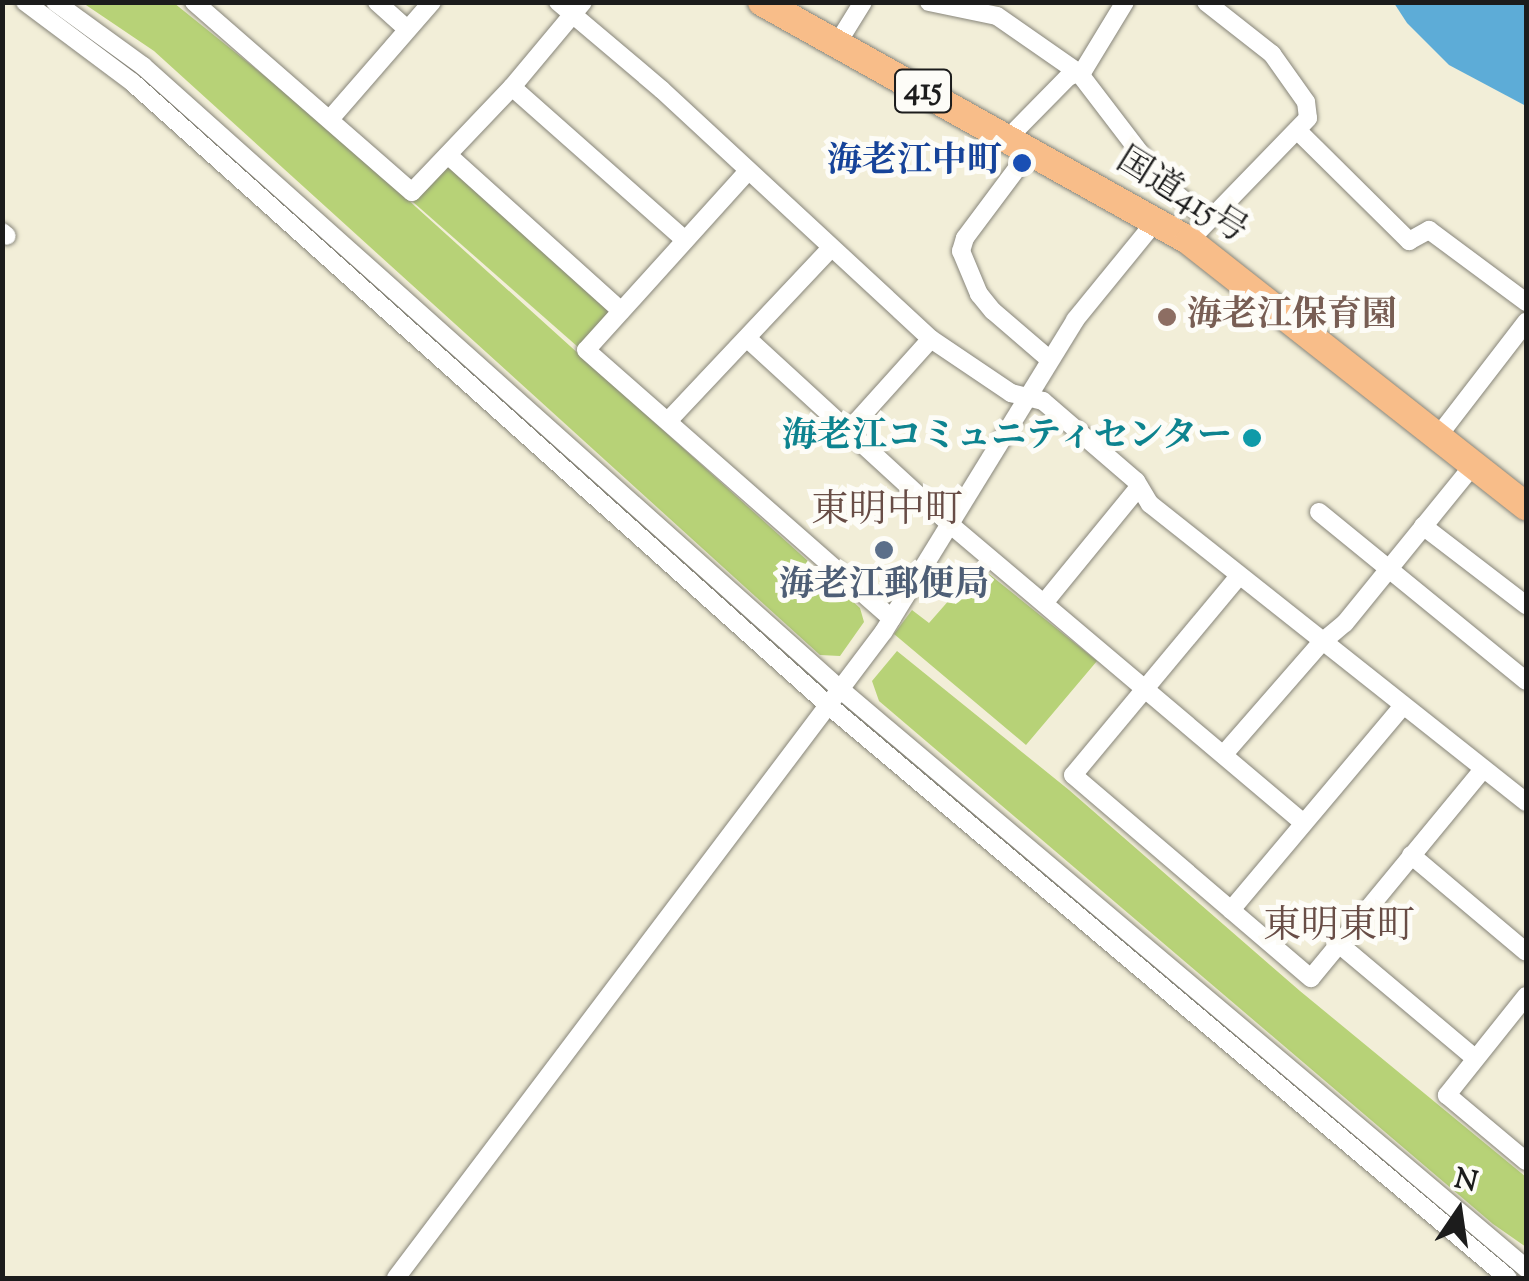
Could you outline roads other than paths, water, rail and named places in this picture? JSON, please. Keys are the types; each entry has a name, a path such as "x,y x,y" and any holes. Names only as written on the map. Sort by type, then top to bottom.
{"highway":[{"name":"国道415号","path":"762,2 1154,222 1198,231 1526,506"}],"street":[{"path":"25,2 132,82 828,705 1508,1278"},
{"path":"55,2 143,66 840,690 1526,1268"},
{"path":"194,2 412,192 512,87 578,9"},
{"path":"378,2 408,29"},
{"path":"331,118 432,2"},
{"path":"558,2 578,9 931,339 1012,393 1043,401 1140,487 1150,504 1240,576 1327,637 1402,707 1526,802"},
{"path":"837,44 863,2"},
{"path":"929,2 997,16 1079,72 1198,231 1308,118 1306,102 1252,35 1206,2"},
{"path":"1050,360 978,294 960,251 1020,144 1068,78 1079,72 1124,2"},
{"path":"512,87 685,240"},
{"path":"1297,130 1409,241 1429,230 1526,302"},
{"path":"448,155 621,311"},
{"path":"748,172 586,350 892,619"},
{"path":"396,1278 892,619 1085,306 1154,222"},
{"path":"668,421 749,340 831,248"},
{"path":"1439,435 1526,322"},
{"path":"849,430 931,339"},
{"path":"749,340 952,526 1304,823"},
{"path":"1224,754 1389,569 1475,464"},
{"path":"1044,603 1140,487"},
{"path":"1319,512 1526,681"},
{"path":"1424,526 1526,606"},
{"path":"1240,576 1073,776 1310,978 1484,770"},
{"path":"1231,910 1402,707"},
{"path":"1412,855 1526,952"},
{"path":"1339,944 1475,1058"},
{"path":"1526,996 1448,1095 1526,1161"}],"water":[{"path":"1394,3 1526,3 1526,106 1449,65 1407,23"}],"place":[{"name":"海老江中町","path":"1022,163"},
{"name":"海老江保育園","path":"1167,317"},
{"name":"海老江コミュニティセンター","path":"1252,438"},
{"name":"海老江郵便局","path":"884,550"}],"district":[{"name":"東明中町","path":"887,513"},
{"name":"東明東町","path":"1339,929"}]}
